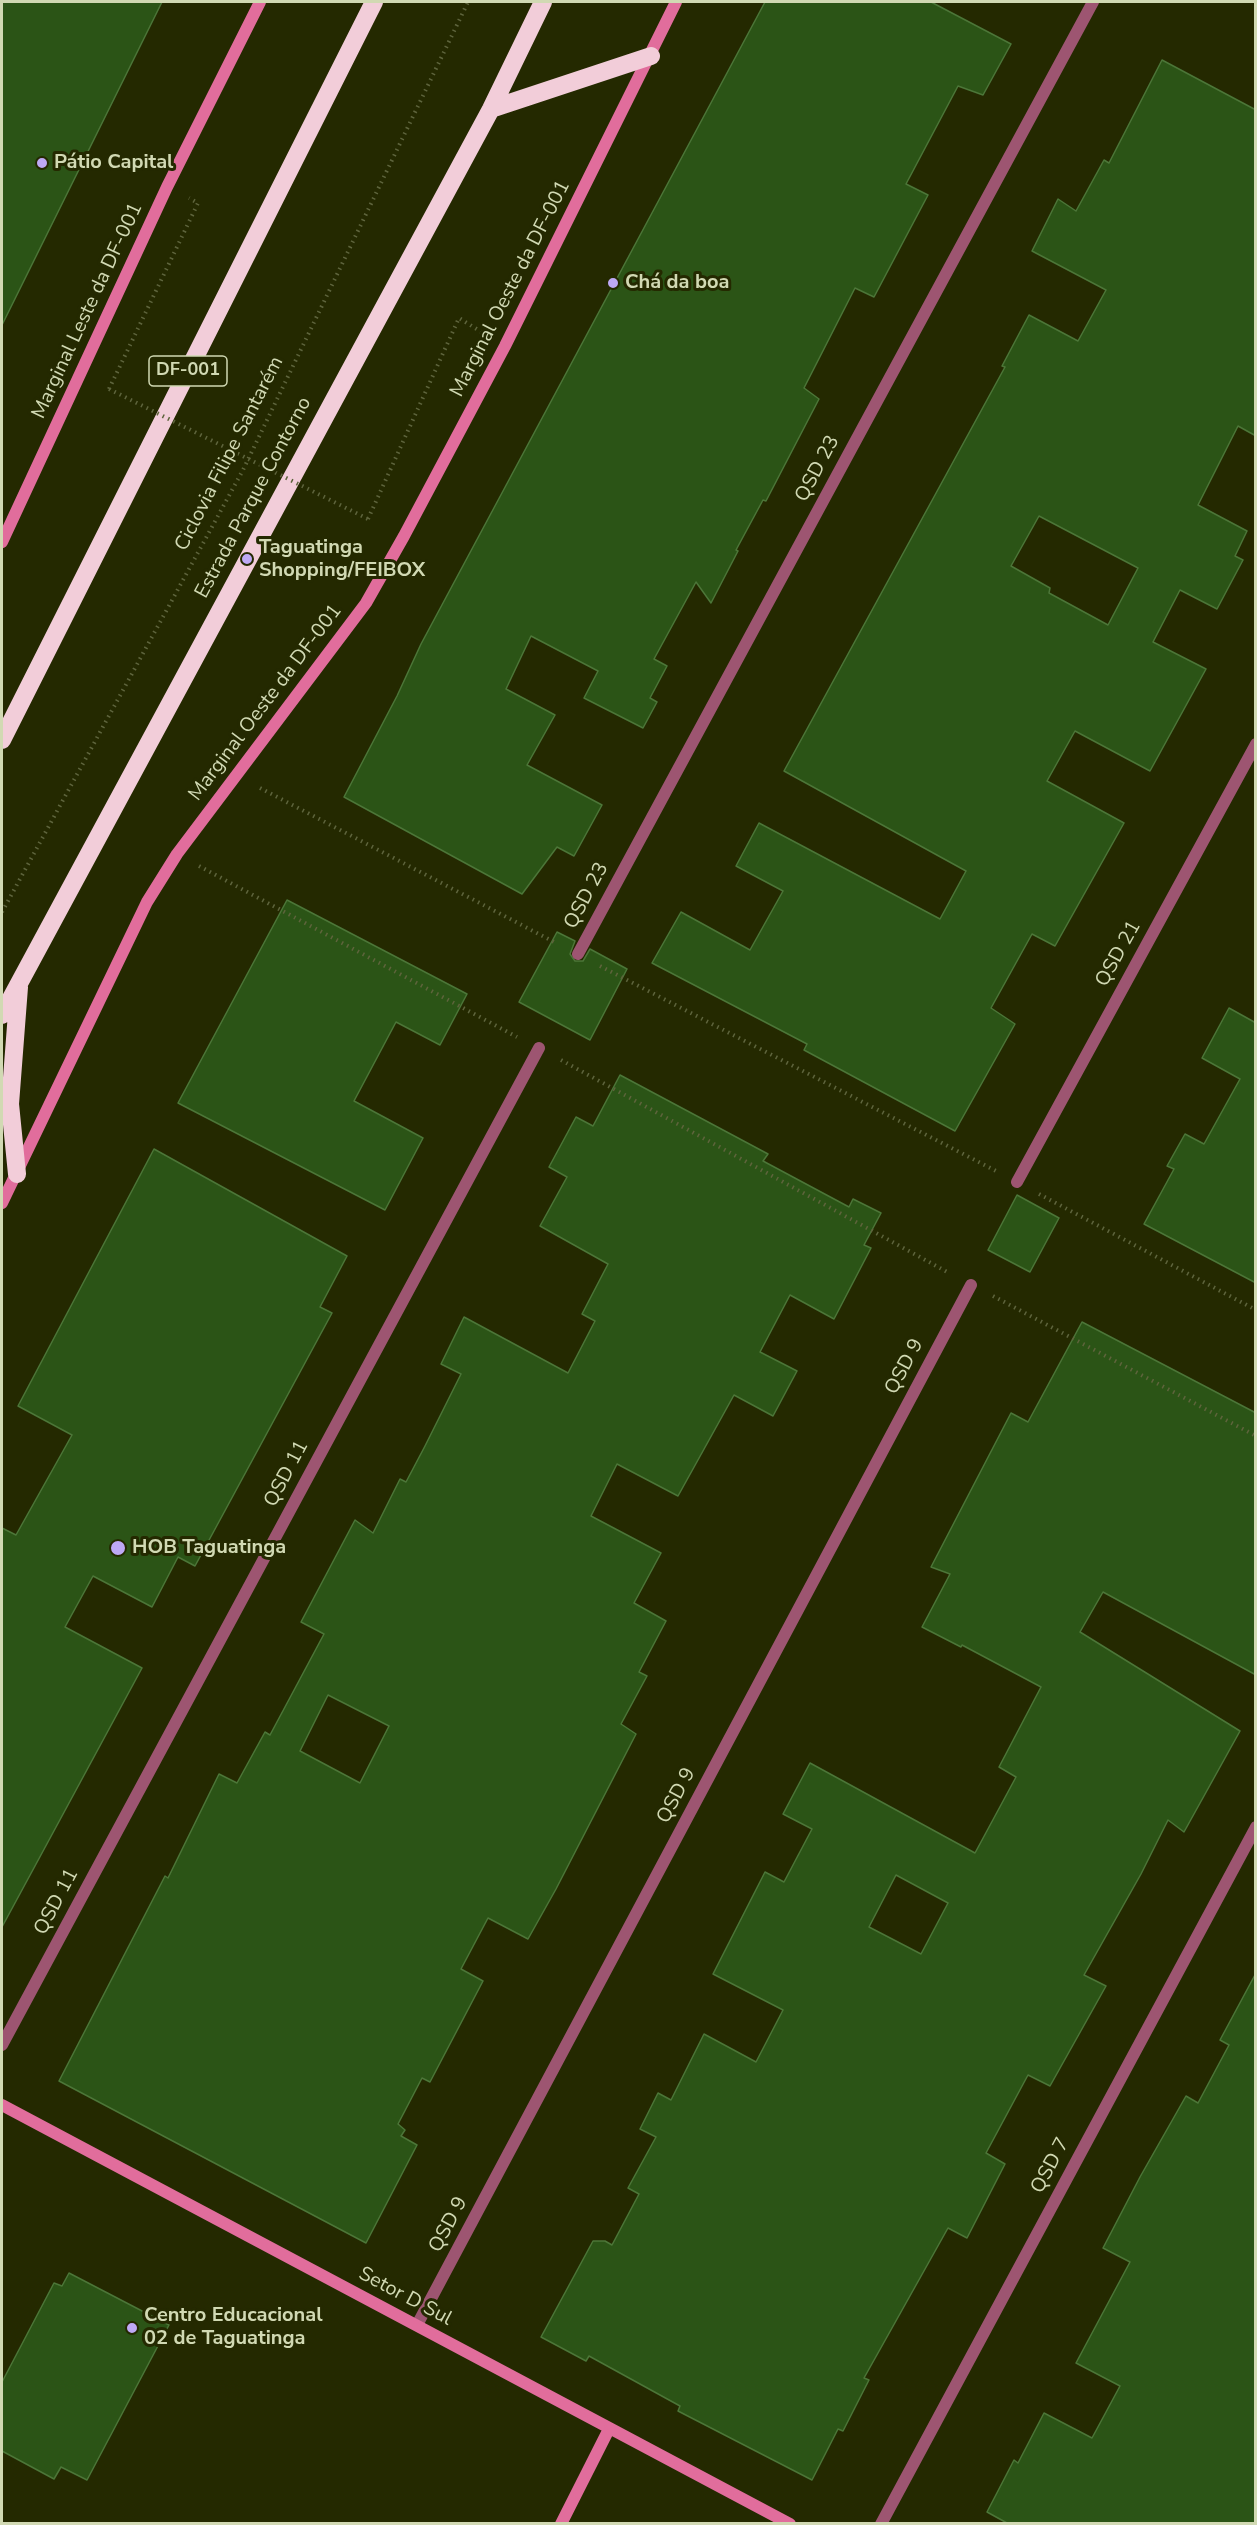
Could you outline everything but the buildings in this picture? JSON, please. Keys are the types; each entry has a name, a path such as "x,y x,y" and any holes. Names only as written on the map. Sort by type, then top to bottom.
{"highway":[{"name":"DF-001","path":"2,740 375,2"},
{"name":"Estrada Parque Contorno","path":"2,1015 491,109 543,2"},
{"path":"491,109 651,56"},
{"path":"17,1174 10,1104 20,980"}],"main road":[{"name":"Marginal Leste da DF-001","path":"2,542 167,187 260,2"},
{"name":"Marginal Oeste da DF-001","path":"2,1203 147,902 177,854 366,603 405,536 505,346 676,2"},
{"name":"Setor D Sul","path":"2,2105 790,2523"},
{"path":"561,2523 609,2428"}],"street":[{"name":"QSD 23","path":"578,954 1093,2"},
{"name":"QSD 21","path":"1017,1182 1256,744"},
{"name":"QSD 11","path":"2,2045 539,1048"},
{"name":"QSD 9","path":"417,2325 971,1285"},
{"name":"QSD 7","path":"881,2523 1256,1827"}],"path":[{"name":"Ciclovia Filipe Santarém","path":"2,912 243,470 468,2"},
{"path":"198,203 109,389 368,519 459,318"},
{"path":"236,776 1017,1182 1256,1310"},
{"path":"177,854 539,1048 971,1285 1256,1436"}],"place":[{"name":"Pátio Capital","path":"42,163"},
{"name":"Chá da boa","path":"613,283"},
{"name":"Taguatinga Shopping/FEIBOX","path":"247,559"},
{"name":"HOB Taguatinga","path":"118,1548"},
{"name":"Centro Educacional 02 de Taguatinga","path":"132,2328"}]}
